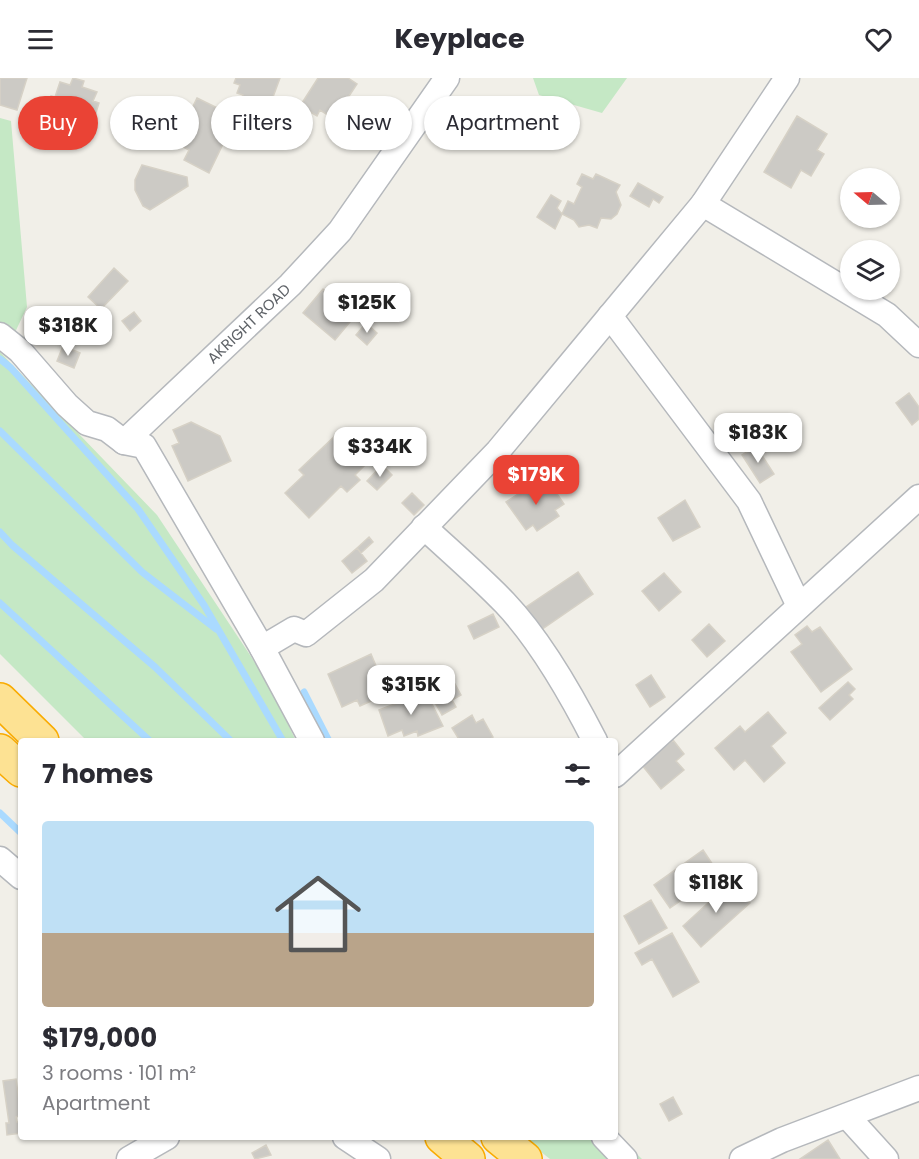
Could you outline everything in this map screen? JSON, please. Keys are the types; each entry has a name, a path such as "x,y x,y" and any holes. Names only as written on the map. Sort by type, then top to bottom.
{"highway":[{"path":"0,700 39,738"},
{"path":"0,751 18,767"},
{"path":"446,1140 468,1159"},
{"path":"502,1140 525,1159"}],"street":[{"name":"AKRIGHT ROAD","path":"124,442 290,285 340,231 447,78"},
{"path":"262,648 294,629 306,634 374,580 498,451 703,204 787,78"},
{"path":"703,204 887,315 919,345"},
{"path":"610,316 749,501 799,606"},
{"path":"0,335 20,351 67,405 87,423 107,429 124,442 144,446 262,648 310,738"},
{"path":"618,772 919,497"},
{"path":"424,527 521,621 568,689 593,738"},
{"path":"0,860 18,875"},
{"path":"742,1159 782,1140 919,1088"},
{"path":"847,1116 886,1159"},
{"path":"129,1159 162,1140"},
{"path":"350,1140 378,1159"},
{"path":"607,1140 625,1159"}],"green space":[{"path":"533,78 627,78 602,113 580,107 580,96 539,95"},
{"path":"0,118 11,121 27,307 10,343 0,336"},
{"path":"0,352 157,515 268,682 295,738 84,738 0,654"},
{"path":"618,1136 642,1159 550,1159 526,1140 618,1140"}],"building":[{"path":"0,78 27,78 21,96 18,96 17,110 0,105"},
{"path":"73,78 84,81 82,87 97,92 95,96 55,96 60,82 70,85"},
{"path":"236,78 280,78 273,96 243,96 237,93 240,85 234,83"},
{"path":"318,78 348,78 357,84 349,96 325,96 325,113 320,110 317,116 313,114 313,96 306,96"},
{"path":"199,99 211,105 211,150 220,150 209,173 184,160 189,150 199,150"},
{"path":"797,116 827,134 817,150 824,154 811,176 801,170 791,188 764,172"},
{"path":"142,165 187,177 188,186 150,210 143,206 135,190 135,180"},
{"path":"582,174 593,179 596,174 620,185 616,192 621,205 617,214 611,219 601,218 597,228 589,225 579,227 574,220 562,214 568,201 574,204 582,187 577,184"},
{"path":"638,183 663,197 659,203 653,199 649,207 630,196"},
{"path":"551,195 561,201 557,208 562,214 555,229 537,217"},
{"path":"114,268 128,281 101,309 88,297"},
{"path":"323,289 354,317 335,340 303,313"},
{"path":"134,312 141,321 130,331 122,321"},
{"path":"366,323 377,333 367,345 356,335"},
{"path":"63,346 80,353 74,368 57,361"},
{"path":"909,393 919,407 919,419 912,425 896,403"},
{"path":"191,422 220,436 231,461 188,481 172,446 179,443 173,430"},
{"path":"339,432 368,462 355,475 360,480 347,492 341,486 309,518 285,493 304,475 299,470"},
{"path":"756,446 774,474 760,483 742,455"},
{"path":"382,465 392,475 377,490 367,481"},
{"path":"538,481 542,487 549,482 564,504 555,510 559,516 537,531 533,525 526,530 506,502"},
{"path":"412,493 424,505 414,515 402,503"},
{"path":"685,500 700,527 673,541 658,518"},
{"path":"369,537 373,542 361,553 357,548"},
{"path":"357,548 367,561 352,573 342,561"},
{"path":"578,572 593,594 541,630 526,607"},
{"path":"664,573 681,592 659,611 642,591"},
{"path":"493,614 499,627 474,639 468,626"},
{"path":"709,624 725,641 707,657 692,640"},
{"path":"807,626 812,632 820,627 852,669 821,692 791,652 802,644 795,635"},
{"path":"371,654 383,682 370,688 376,699 360,706 357,700 342,707 328,674"},
{"path":"651,675 665,697 650,707 636,685"},
{"path":"848,682 855,689 849,695 853,699 830,720 819,708"},
{"path":"455,684 461,695 452,700 456,707 442,715 432,697"},
{"path":"426,692 443,726 418,736 417,731 404,736 402,730 388,736 379,710"},
{"path":"768,712 786,733 771,746 785,763 764,782 745,760 734,770 715,748 740,726 745,732"},
{"path":"472,715 476,723 483,719 493,737 458,738 452,728"},
{"path":"673,740 684,754 676,761 684,770 661,789 642,765"},
{"path":"703,850 719,874 670,908 654,885"},
{"path":"731,882 750,903 701,947 683,926"},
{"path":"651,900 667,928 639,944 624,916"},
{"path":"672,933 699,982 673,997 652,959 642,965 635,953"},
{"path":"16,1079 18,1133 7,1135 6,1123 9,1123 3,1081"},
{"path":"673,1097 682,1114 669,1121 660,1104"},
{"path":"828,1140 840,1159 800,1159"},
{"path":"266,1145 271,1155 255,1159 252,1153"}],"waterway":[{"path":"0,359 11,368 138,509 204,605 281,738"},
{"path":"0,431 142,572 216,629"},
{"path":"0,532 12,545 155,667 228,738"},
{"path":"0,603 147,738"},
{"path":"304,692 327,738"},
{"path":"0,813 18,830"}]}
